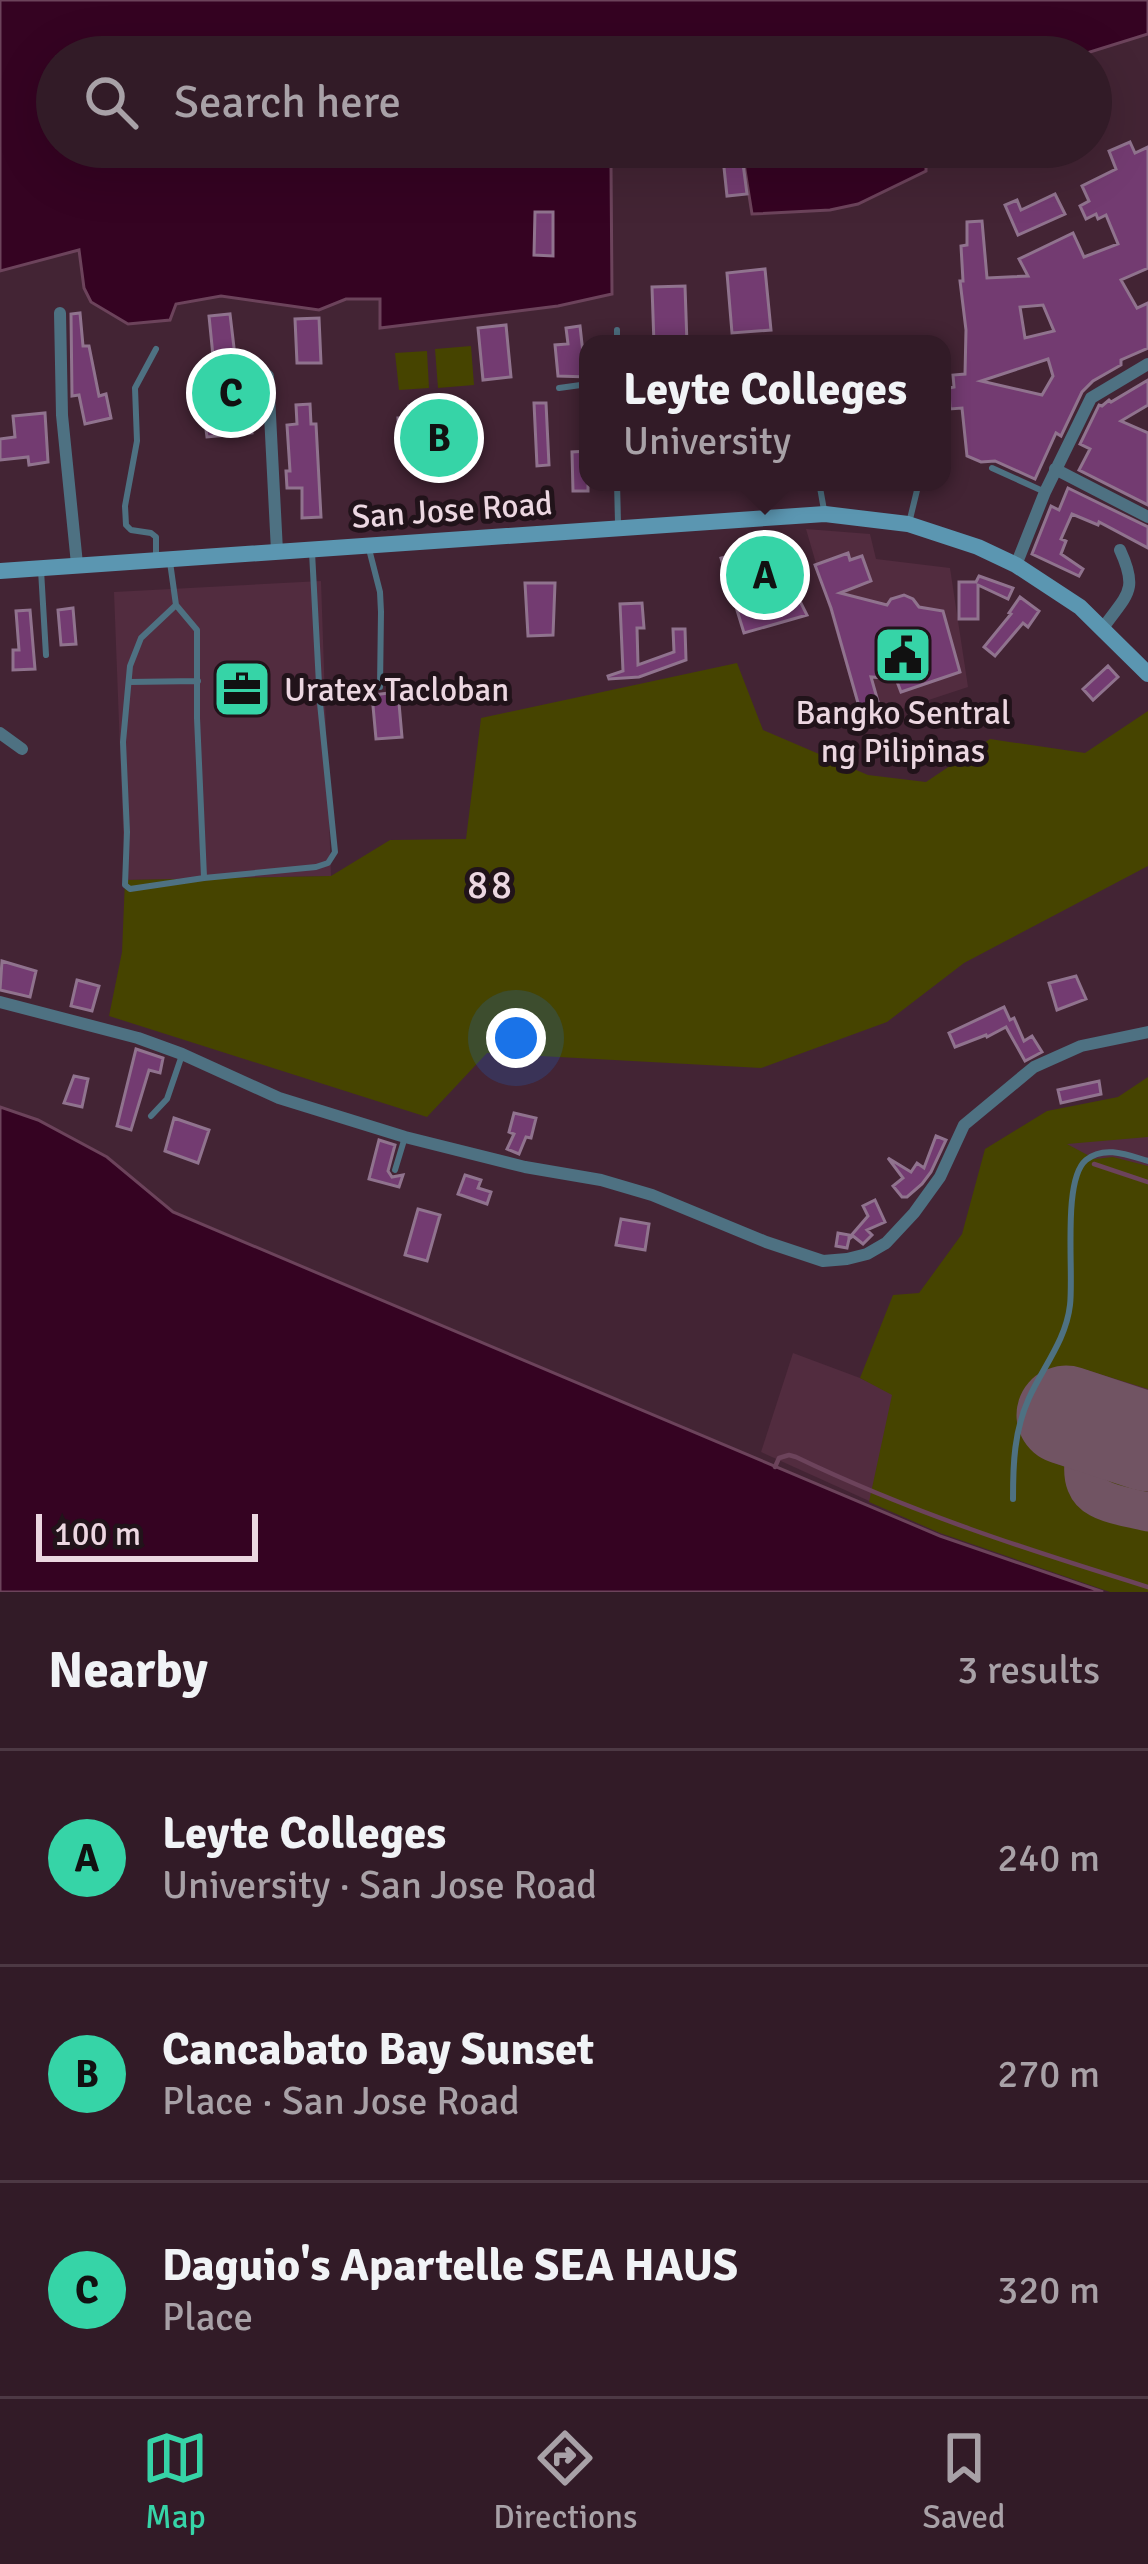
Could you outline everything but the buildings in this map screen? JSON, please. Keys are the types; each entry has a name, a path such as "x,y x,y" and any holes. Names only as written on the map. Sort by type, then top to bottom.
{"main road":[{"name":"San Jose Road","path":"0,571 825,514 908,524 1016,565 1080,607 1148,674"}],"street":[{"path":"60,313 63,430 77,564"},
{"path":"1016,565 1055,469 1091,398 1148,364"},
{"path":"207,367 255,367 268,376 277,551"},
{"path":"1055,469 1148,517"},
{"path":"1103,628 1131,587 1132,575 1120,550"},
{"path":"0,733 22,749"},
{"path":"0,1002 138,1038 279,1098 405,1137 652,1195 823,1261 867,1254 886,1243 940,1177 964,1125 1034,1067 1081,1046 1148,1032"}],"lane":[{"path":"617,331 617,335"},
{"path":"156,349 135,388 137,441 126,525 156,537 176,604 197,630 204,878"},
{"path":"559,388 579,385"},
{"path":"992,468 1045,492"},
{"path":"617,491 618,526"},
{"path":"821,491 825,514"},
{"path":"908,524 917,491"},
{"path":"368,545 380,592 380,687"},
{"path":"176,604 141,638 130,666 123,742 128,832 125,886 316,867 328,862 335,851 320,703 313,549"},
{"path":"41,567 46,655"},
{"path":"128,682 198,681"},
{"path":"151,1116 167,1099 182,1054"},
{"path":"395,1170 405,1137"},
{"path":"1013,1498 1012,1460 1020,1420 1069,1314 1073,1278 1070,1197 1075,1174 1086,1160 1100,1153 1117,1152 1148,1161"}],"shaded area":[{"path":"0,0 1148,0 1148,34 1112,45 1112,36 36,36 36,168 611,168 612,294 558,306 380,328 380,299 346,299 319,310 221,296 176,304 170,320 128,324 91,302 84,288 79,250 0,271"},
{"path":"745,168 926,168 858,204 752,214"},
{"path":"471,346 474,385 438,388 435,349"},
{"path":"427,351 429,388 399,390 395,353"},
{"name":"Bangko Sentral ng Pilipinas","path":"806,529 870,534 876,559 950,568 968,687 862,722"},
{"path":"321,581 331,876 125,880 114,592"},
{"path":"737,663 763,730 868,775 926,782 990,739 1085,753 1148,711 1148,866 964,963 887,1022 761,1068 487,1053 427,1117 109,1016 122,952 125,880 331,876 390,840 466,839 481,718"},
{"path":"1148,1077 1148,1137 1067,1144 1095,1159 1113,1157 1148,1166 1148,1389 1080,1368 1051,1462 1148,1492 1148,1592 1110,1592 940,1533 869,1502 892,1395 860,1378 893,1295 919,1293 962,1234 985,1149 1047,1111 1118,1097"},
{"path":"0,1107 38,1120 107,1157 173,1212 940,1536 1103,1592 0,1592"},
{"path":"1148,1137 1148,1592 940,1533 761,1452 793,1353 893,1394 1065,1143"}],"waterway":[{"path":"1094,1164 1148,1182"},
{"path":"775,1467 779,1458 796,1457 926,1513 1148,1587"}],"taxiway":[{"path":"1148,1412 1126,1411 1095,1425 1084,1464 1091,1492 1117,1505 1148,1512"}],"runway":[{"path":"1066,1415 1148,1442"}],"place":[{"name":"Daguio's Apartelle SEA HAUS","path":"231,393"},
{"name":"Cancabato Bay Sunset","path":"439,438"},
{"name":"Leyte Colleges","path":"765,575"},
{"name":"Bangko Sentral ng Pilipinas","path":"903,655"},
{"name":"Uratex Tacloban","path":"242,689"}],"district":[{"name":"88","path":"491,884"}]}
